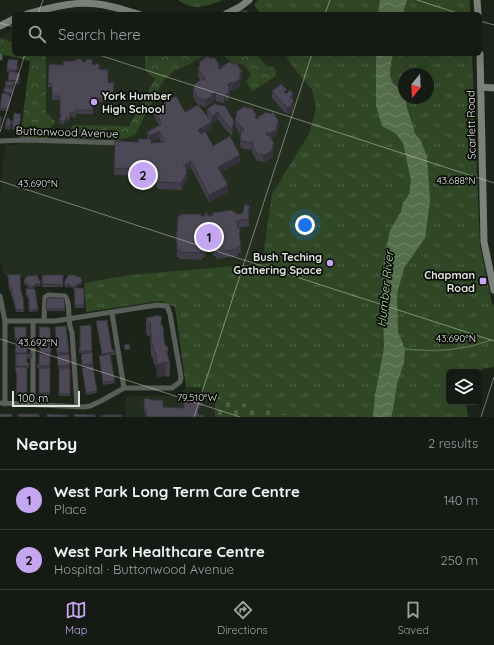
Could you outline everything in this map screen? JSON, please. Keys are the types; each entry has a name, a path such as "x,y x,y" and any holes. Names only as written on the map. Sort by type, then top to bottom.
{"main road":[{"path":"230,12 249,0"},
{"path":"477,0 478,12"},
{"path":"34,12 56,6 83,3 105,5 131,12"},
{"path":"0,26 12,19"},
{"name":"Scarlett Road","path":"480,56 484,242 491,260 494,290"},
{"path":"481,87 494,88"}],"street":[{"name":"Buttonwood Avenue","path":"0,141 27,140 128,144"},
{"path":"44,321 44,299 48,295 63,295 67,298 68,320 72,332 78,398 77,406"},
{"path":"0,296 5,321 2,404 90,406 124,388 172,388 180,382 180,368 170,314 167,306 158,305 68,320 5,321"},
{"path":"112,313 124,388"},
{"path":"32,321 33,404"}],"shaded area":[{"path":"12,29 12,42 1,38"},
{"path":"44,56 286,56 312,90 316,108 309,134 295,157 269,263 129,275 84,283 72,275 25,277 4,275 0,261 0,195 5,145 19,145 20,138 48,138 50,128 46,112 46,57"},
{"path":"186,387 204,388 205,396 215,396 215,417 125,417 126,398 133,396 176,396"}],"green space":[{"path":"178,0 223,0 206,6 195,7 184,4"},
{"path":"258,0 470,0 470,12 259,12 254,5"},
{"path":"0,38 12,42 12,56 46,57 46,112 56,122 50,128 48,138 20,138 30,61 0,54"},
{"path":"145,56 204,56 175,70 163,81 135,135 123,139 66,139 73,125 129,126 155,79 145,70"},
{"path":"225,56 258,56 267,66 275,68 276,76 253,91 246,82 251,74 244,65 232,63"},
{"path":"286,56 472,56 480,245 492,304 494,305 494,367 482,369 446,369 446,405 458,405 457,417 289,417 289,415 215,396 204,396 204,388 186,387 175,307 160,301 86,312 84,283 129,275 269,263 264,249 272,194 309,134 316,108 312,90"},
{"path":"215,396 289,415 289,417 215,417"},
{"path":"446,404 466,405 468,417 426,417"}],"water":[{"path":"380,0 407,0 404,12 378,12"},
{"name":"Humber River","path":"376,56 393,56 390,75 393,83 398,88 398,104 406,104 415,134 420,139 427,156 430,201 425,238 404,268 397,294 398,332 405,349 404,363 397,384 393,410 391,417 373,417 375,395 384,348 382,281 384,259 390,230 401,212 403,203 409,194 411,181 403,143 395,133 382,126 376,106"}],"building":[{"path":"208,56 210,58 215,58 220,66 218,67 219,69 229,62 234,64 236,62 242,72 240,73 240,79 232,84 231,82 228,84 228,86 230,86 228,94 224,96 216,94 216,92 212,94 213,96 205,100 200,98 199,100 193,90 195,84 203,78 204,80 205,79 198,69 200,64 199,62"},
{"path":"80,58 83,62 85,62 86,59 93,59 92,64 95,65 96,63 100,65 98,69 108,70 108,83 114,82 113,95 102,95 103,98 96,98 95,103 93,103 93,110 76,110 75,114 71,112 69,118 67,117 64,122 59,120 62,115 60,114 60,96 52,96 52,84 48,83 49,64 63,65 63,61 73,61"},
{"path":"9,59 18,60 18,69 16,69 16,71 7,69"},
{"path":"9,71 20,73 19,81 8,80"},
{"path":"6,81 14,82 13,86 5,85"},
{"path":"281,84 287,90 284,92 286,94 290,90 293,94 290,97 294,101 291,104 292,105 287,108 272,91"},
{"path":"4,88 13,88 12,93 4,92"},
{"path":"2,93 9,94 9,96 11,96 8,109 0,108"},
{"path":"176,96 185,112 198,105 212,122 198,130 201,134 205,131 213,146 230,136 240,155 218,167 228,185 209,195 191,161 183,166 185,166 187,173 181,183 159,182 156,179 156,172 146,172 146,169 114,168 115,141 138,142 138,139 151,139 151,143 165,142 159,131 149,136 147,132 161,123 154,109"},
{"path":"215,104 225,106 234,121 232,130 218,112 212,116 207,109"},
{"path":"245,106 246,108 252,108 257,116 255,117 256,119 266,112 271,114 273,112 279,122 277,123 277,129 269,134 268,132 266,133 274,143 272,148 273,150 263,156 262,154 257,154 252,146 252,142 241,141 241,130 243,131 244,129 241,126 240,127 235,119 237,114 236,112"},
{"path":"14,113 21,114 19,128 12,127"},
{"path":"0,117 2,117 0,128"},
{"path":"7,118 12,121 10,127 5,127"},
{"path":"245,204 250,206 248,212 249,219 237,221 238,229 240,228 239,232 241,246 238,247 238,249 216,252 216,249 213,250 213,239 203,240 205,250 202,250 202,253 180,252 177,250 176,232 178,216 181,214 201,214 201,216 205,216 205,213 208,213 208,216 213,215 212,213 232,210 233,212 236,212 236,214 242,214"},
{"path":"20,274 24,310 16,310 11,294 12,288 9,288 7,275"},
{"path":"37,275 41,283 38,285 37,283 32,287 24,282 25,278 28,276"},
{"path":"42,275 63,275 63,285 42,284"},
{"path":"68,275 79,276 82,282 73,287 68,284 67,285 64,283"},
{"path":"26,288 35,289 38,309 29,310 29,301 28,295 26,295"},
{"path":"74,288 84,288 84,306 75,305"},
{"path":"47,298 64,298 65,309 46,309"},
{"path":"159,315 160,317 162,316 161,323 164,330 165,345 168,347 168,350 166,351 170,362 157,365 156,352 154,352 153,344 151,343 152,338 150,322 147,322 146,318"},
{"path":"107,320 112,350 115,352 102,354 96,321"},
{"path":"91,325 92,351 79,351 80,326"},
{"path":"66,326 69,352 57,353 55,327"},
{"path":"14,327 26,327 27,353 15,353 17,338 15,338"},
{"path":"39,327 50,327 51,353 40,353"},
{"path":"129,344 130,349 125,350 124,345"},
{"path":"92,352 93,364 82,365 81,354"},
{"path":"16,354 32,354 32,356 27,356 27,363 29,363 29,366 16,366"},
{"path":"39,354 50,354 50,366 37,366 37,364 39,364"},
{"path":"69,354 70,365 58,366 57,355"},
{"path":"110,354 115,381 103,382 99,356"},
{"path":"93,366 97,391 86,393 82,368"},
{"path":"15,367 27,367 27,393 16,393 17,377"},
{"path":"39,368 50,368 50,393 39,393"},
{"path":"59,368 70,368 70,394 59,394"},
{"path":"183,393 200,393 200,396 203,396 203,402 200,402 200,405 198,405 198,415 204,415 204,417 146,417 144,398 151,400 163,400 163,407 184,408"},
{"path":"0,414 12,414 12,417 0,417"},
{"path":"18,414 39,414 39,417 18,417"},
{"path":"47,414 68,415 68,417 47,417"},
{"path":"74,414 95,415 95,417 74,417"},
{"path":"101,415 122,415 122,417 101,417"}],"waterway":[{"path":"404,349 446,350 468,347 491,340"}],"place":[{"name":"York Humber High School","path":"94,102"},
{"name":"West Park Healthcare Centre","path":"143,175"},
{"name":"West Park Long Term Care Centre","path":"209,237"},
{"name":"Bush Teching Gathering Space","path":"330,263"},
{"name":"Chapman Road","path":"483,281"}]}
